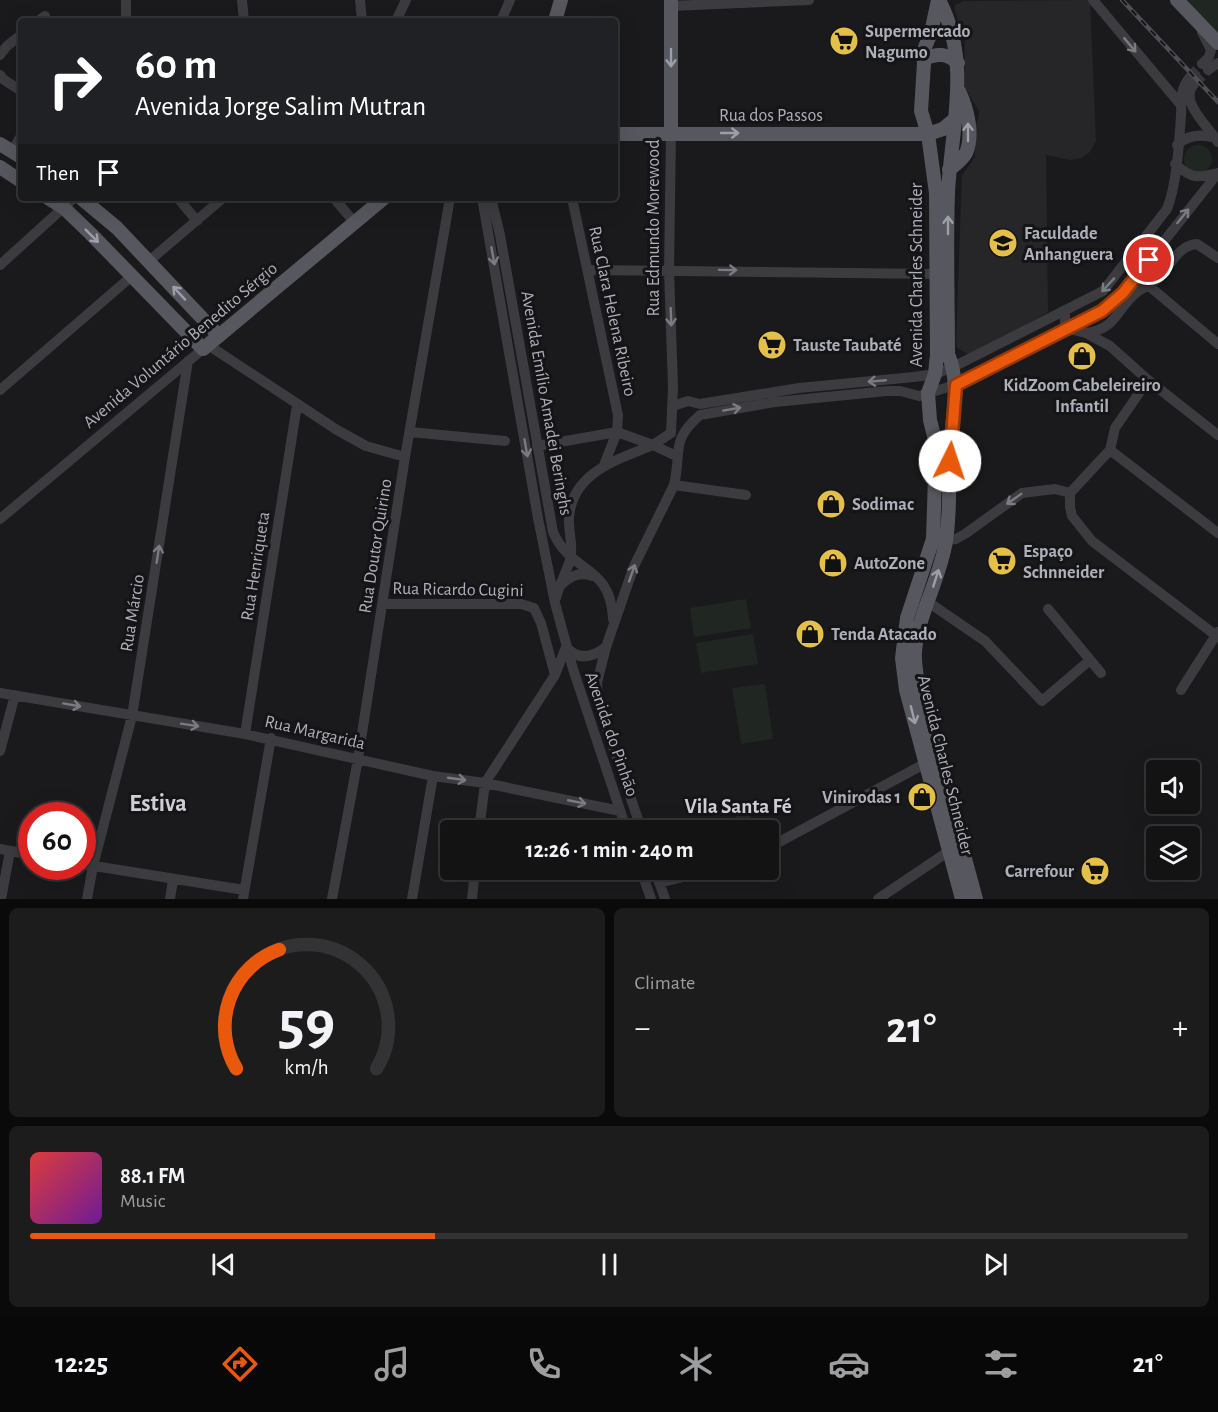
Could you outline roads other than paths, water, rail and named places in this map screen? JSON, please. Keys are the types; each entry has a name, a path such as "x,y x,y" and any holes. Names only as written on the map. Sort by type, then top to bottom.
{"main road":[{"path":"556,18 561,0"},
{"name":"Avenida Charles Schneider","path":"939,0 923,59 921,111 928,134 936,193 937,351 935,374 923,395 936,444 933,539 907,618 902,658 906,690 962,899"},
{"name":"Avenida Charles Schneider","path":"939,0 952,30 958,63 958,89 949,170 948,354 956,385 946,540 915,651 921,697 976,899"},
{"name":"Rua Edmundo Morewood","path":"671,3 671,133"},
{"path":"1180,3 1218,43"},
{"path":"923,59 937,54 946,55 958,63"},
{"path":"949,170 965,154 968,143 968,117 958,89"},
{"path":"928,134 943,129 955,119"},
{"name":"Rua dos Passos","path":"618,134 928,134"},
{"path":"0,167 18,179"},
{"path":"85,201 117,228 219,336"},
{"name":"Avenida Voluntário Benedito Sérgio","path":"205,347 380,201"},
{"path":"69,203 132,276 205,347"},
{"path":"930,420 942,421 953,417"}],"street":[{"path":"126,0 126,18"},
{"path":"242,0 244,18"},
{"path":"360,0 362,18"},
{"path":"397,18 406,0"},
{"path":"502,18 510,0"},
{"path":"671,3 809,0"},
{"path":"1093,0 1181,105"},
{"path":"1180,3 1208,41 1211,50 1205,67 1218,63"},
{"path":"0,56 7,46 18,37"},
{"path":"0,75 18,89"},
{"path":"1217,140 1189,102 1188,93 1192,80 1181,92 1172,198 1167,209 1109,287 1065,312 935,374 799,388 700,404 688,401 673,408 684,419 775,402 866,392 900,391 923,395 956,385 1069,329 1112,303 1218,173"},
{"name":"Rua Edmundo Morewood","path":"653,445 671,433 673,408 669,270 671,133"},
{"path":"1178,145 1193,136 1207,135 1217,140"},
{"path":"1175,164 1191,176 1201,177 1218,173"},
{"path":"180,201 197,221"},
{"path":"149,261 220,201"},
{"path":"336,201 354,222"},
{"name":"Rua Doutor Quirino","path":"333,899 449,201"},
{"path":"483,201 538,518 566,647 580,656 590,656 606,647"},
{"name":"Avenida Emílio Amadei Beringhs","path":"493,201 553,532 571,558 605,586 612,606 613,629"},
{"name":"Rua Clara Helena Ribeiro","path":"573,201 618,415 617,432"},
{"path":"0,265 69,203"},
{"path":"1086,333 1101,331 1108,326 1135,293 1158,279 1184,246 1197,244 1218,258"},
{"path":"588,270 937,274"},
{"path":"1140,271 1149,286 1218,344"},
{"path":"0,390 132,276"},
{"path":"1065,312 1065,323 1069,329 1086,333 1110,346 1148,380 1218,435"},
{"path":"1108,326 1107,338 1110,346"},
{"path":"1034,327 1039,336 1035,344"},
{"path":"205,347 366,446 405,457"},
{"name":"Avenida Voluntário Benedito Sérgio","path":"0,519 205,347"},
{"name":"Rua Márcio","path":"96,838 132,716 188,361"},
{"path":"1148,380 1115,428 1110,450 1070,493 1070,507 1072,516 1092,541 1217,635 1181,690"},
{"name":"Rua Henriqueta","path":"245,734 297,405"},
{"path":"638,820 598,702 597,683 606,647 634,566 674,485 682,434 700,415"},
{"path":"410,432 505,441"},
{"path":"604,465 617,432"},
{"path":"537,446 617,432 674,455 678,454"},
{"path":"555,603 558,588 571,558 568,519 571,504 582,482 604,465 653,445"},
{"path":"1110,450 1218,533"},
{"path":"674,485 746,495"},
{"path":"946,540 956,539 965,534 1022,493 1055,489 1070,493"},
{"path":"558,588 575,574 586,573 598,578"},
{"path":"928,602 986,641 1042,701 1090,660"},
{"name":"Rua Ricardo Cugini","path":"383,604 521,604 534,608 541,623 555,675"},
{"path":"1048,609 1101,673"},
{"path":"480,820 484,783 555,675 566,647"},
{"name":"Avenida do Pinhão","path":"566,647 623,820"},
{"name":"Rua Margarida","path":"0,693 271,738 433,776 484,783 620,811"},
{"path":"0,751 15,695"},
{"path":"96,866 243,895 271,738"},
{"path":"779,842 926,763"},
{"path":"412,899 433,776"},
{"path":"1,899 5,850"},
{"path":"878,899 949,851"},
{"name":"Rua Márcio","path":"87,899 88,880"},
{"path":"170,899 173,880"},
{"path":"472,899 474,880"},
{"path":"644,880 651,899"},
{"path":"658,880 665,899"},
{"path":"659,883 671,880"}],"tunnel":[{"path":"1190,77 1202,64"},
{"path":"1195,83 1208,70"}],"railway":[{"path":"1122,0 1218,102"}],"place":[{"name":"Supermercado Nagumo","path":"844,41"},
{"name":"Faculdade Anhanguera","path":"1003,243"},
{"name":"Tauste Taubaté","path":"772,345"},
{"name":"KidZoom Cabeleireiro Infantil","path":"1082,356"},
{"name":"Sodimac","path":"831,504"},
{"name":"Espaço Schnneider","path":"1002,561"},
{"name":"AutoZone","path":"833,563"},
{"name":"Tenda Atacado","path":"810,634"},
{"name":"Vinirodas 1","path":"922,797"},
{"name":"Carrefour","path":"1095,871"}],"district":[{"name":"Estiva","path":"158,803"},
{"name":"Vila Santa Fé","path":"738,806"}]}
